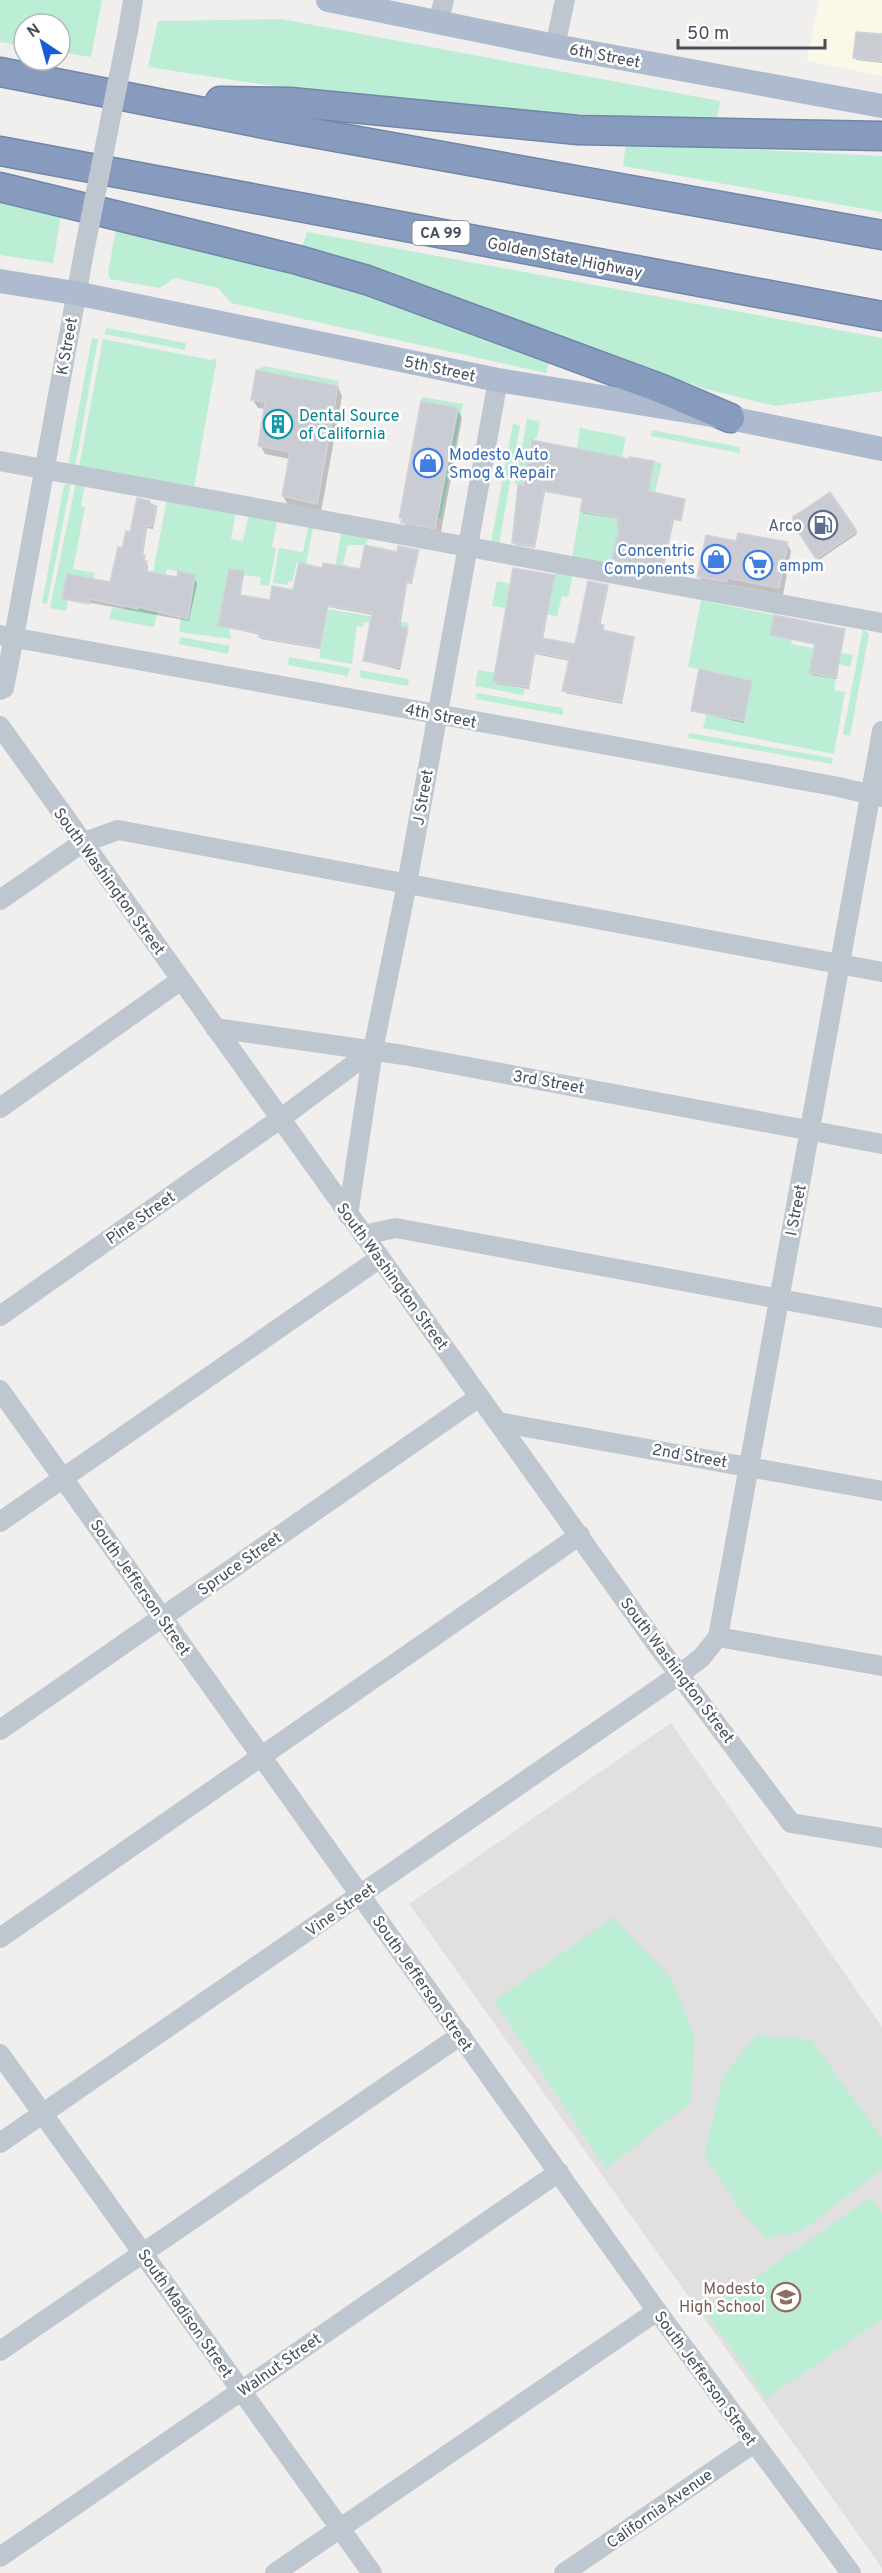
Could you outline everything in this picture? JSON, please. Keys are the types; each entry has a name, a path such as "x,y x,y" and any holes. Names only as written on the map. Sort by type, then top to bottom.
{"highway":[{"path":"0,72 280,127 882,236"},
{"path":"153,101 290,102 578,130 882,136"},
{"name":"Golden State Highway","path":"0,151 882,316"},
{"path":"0,187 298,260 367,280 662,389 730,418"}],"main road":[{"name":"6th Street","path":"332,0 441,11 555,46 882,106"},
{"name":"5th Street","path":"0,281 75,293 498,380 730,418 882,449"}],"street":[{"name":"K Street","path":"0,690 4,688 7,636 44,469 75,293 133,0"},
{"path":"555,46 565,0"},
{"name":"J Street","path":"348,1215 373,1050 407,884 498,380"},
{"path":"0,461 882,623"},
{"name":"4th Street","path":"7,636 876,796"},
{"name":"South Washington Street","path":"0,726 479,1397 790,1823 882,1838"},
{"name":"I Street","path":"718,1637 777,1299 840,964 876,796 882,731"},
{"path":"0,900 82,843 118,830 882,972"},
{"path":"0,1108 181,980"},
{"name":"3rd Street","path":"215,1028 373,1050 882,1144"},
{"name":"Pine Street","path":"0,1316 280,1119 373,1050"},
{"path":"363,1235 396,1228 882,1318"},
{"path":"0,1522 380,1258"},
{"name":"South Jefferson Street","path":"0,1390 657,2311 848,2572"},
{"name":"Spruce Street","path":"0,1730 479,1397"},
{"name":"2nd Street","path":"498,1422 748,1465 882,1491"},
{"path":"0,1938 580,1535"},
{"path":"680,1674 701,1658 718,1637 882,1666"},
{"name":"Vine Street","path":"0,2143 680,1674"},
{"path":"0,2351 461,2035"},
{"name":"South Madison Street","path":"0,2054 372,2573"},
{"name":"Walnut Street","path":"0,2557 559,2172"},
{"path":"275,2573 657,2311"},
{"name":"California Avenue","path":"564,2573 754,2443"}],"shaded area":[{"path":"819,0 882,0 882,76 807,61"},
{"name":"Modesto High School","path":"671,1723 882,2027 882,2568 409,1904"}],"green space":[{"path":"0,0 102,0 91,57 72,54 72,12 12,12 12,44 0,42"},
{"path":"281,19 720,101 717,120 511,111 352,98 148,67 158,21"},
{"path":"626,143 882,156 882,212 623,166"},
{"path":"0,200 61,216 53,263 0,255"},
{"path":"116,228 358,292 549,363 546,373 231,303 218,288 175,278 159,288 110,279 108,273"},
{"path":"307,232 882,338 882,391 776,406 709,390 301,250"},
{"path":"107,328 186,343 185,350 104,334"},
{"path":"92,338 98,339 75,467 68,466"},
{"path":"103,339 211,360 217,358 194,487 79,467"},
{"path":"264,366 339,381 338,386 256,370"},
{"path":"422,397 463,404 441,518 437,518 457,408 421,401"},
{"path":"527,419 540,421 537,438 531,440 524,485 515,484"},
{"path":"513,423 520,426 499,544 491,542"},
{"path":"580,428 626,437 622,457 576,454"},
{"path":"652,430 739,447 740,453 651,436"},
{"path":"654,461 662,463 648,521 642,527"},
{"path":"76,482 85,483 81,506 85,507 73,569 95,573 94,579 67,574 62,598 68,600 66,611 50,608"},
{"path":"71,483 47,604 42,603 64,485"},
{"path":"167,499 236,512 231,539 243,541 249,514 277,522 272,547 276,548 269,586 260,585 261,577 243,575 243,571 229,569 218,626 229,628 231,639 179,632 181,617 188,619 195,575 167,569 154,627 109,619 112,608 123,609 124,606 147,604"},
{"path":"580,511 618,518 617,524 641,528 612,559 600,562 572,557"},
{"path":"308,528 313,528 302,584 305,564 297,562 292,582 288,581 287,585 273,583 279,548 303,552"},
{"path":"341,533 369,538 365,545 348,545 343,564 347,565 345,575 334,574"},
{"path":"556,572 573,575 568,597 562,596 557,616 492,606 497,581 511,584 509,593 550,600"},
{"path":"701,600 774,615 770,635 792,639 791,644 853,655 850,667 839,664 840,656 813,651 809,672 836,678 834,690 845,692 834,754 703,728 718,672 688,667"},
{"path":"328,609 409,623 408,628 364,622 363,627 357,626 352,664 319,658"},
{"path":"863,629 869,634 850,736 843,734"},
{"path":"180,637 230,646 228,654 179,644"},
{"path":"289,657 351,668 347,676 288,665"},
{"path":"359,670 409,679 408,686 361,678"},
{"path":"478,670 495,673 499,684 525,689 523,695 475,686"},
{"path":"477,693 563,708 563,715 476,699"},
{"path":"689,733 833,758 832,764 688,738"},
{"path":"613,1917 671,1978 695,2038 691,2102 606,2169 494,2001"},
{"path":"757,2035 811,2040 882,2138 882,2169 802,2231 765,2238 737,2205 704,2154 723,2076"},
{"path":"871,2197 882,2212 882,2319 766,2399 706,2312"}],"building":[{"path":"856,32 882,34 882,61 853,58"},
{"path":"256,370 338,386 317,504 282,496 290,452 258,446 265,402 251,400"},
{"name":"Modesto Auto Smog & Repair","path":"421,401 458,408 435,529 401,523 402,518 399,518"},
{"path":"532,440 629,459 629,457 654,461 648,491 685,499 681,520 673,518 663,569 612,559 620,524 617,524 618,518 580,511 583,498 544,491 534,547 512,543 518,485 524,485"},
{"name":"Arco","path":"830,492 857,531 816,559 793,524 793,517"},
{"path":"137,498 150,501 150,504 157,506 152,526 146,526 142,555 145,555 144,561 147,561 145,571 177,577 178,571 195,575 188,619 90,599 89,604 62,599 67,574 110,582 118,547 122,548 126,531 130,532"},
{"name":"ampm","path":"738,533 788,542 779,588 727,578 726,582 697,577 706,535 736,541"},
{"path":"365,545 397,552 398,546 419,550 411,583 407,582 399,626 408,628 400,668 363,661 372,613 328,606 320,648 258,637 259,633 218,626 229,569 244,571 240,595 270,600 272,586 293,590 299,563 322,568 323,563 360,569"},
{"path":"513,568 555,575 542,638 575,644 588,581 608,585 599,624 604,625 603,630 634,637 621,702 562,691 569,659 534,652 528,687 493,682"},
{"path":"774,615 845,629 836,678 809,673 815,644 770,635"},
{"path":"699,669 752,681 744,721 691,711"}],"place":[{"name":"Dental Source of California","path":"278,424"},
{"name":"Modesto Auto Smog & Repair","path":"428,463"},
{"name":"Arco","path":"823,525"},
{"name":"Concentric Components","path":"716,559"},
{"name":"ampm","path":"758,565"},
{"name":"Modesto High School","path":"786,2297"}]}
